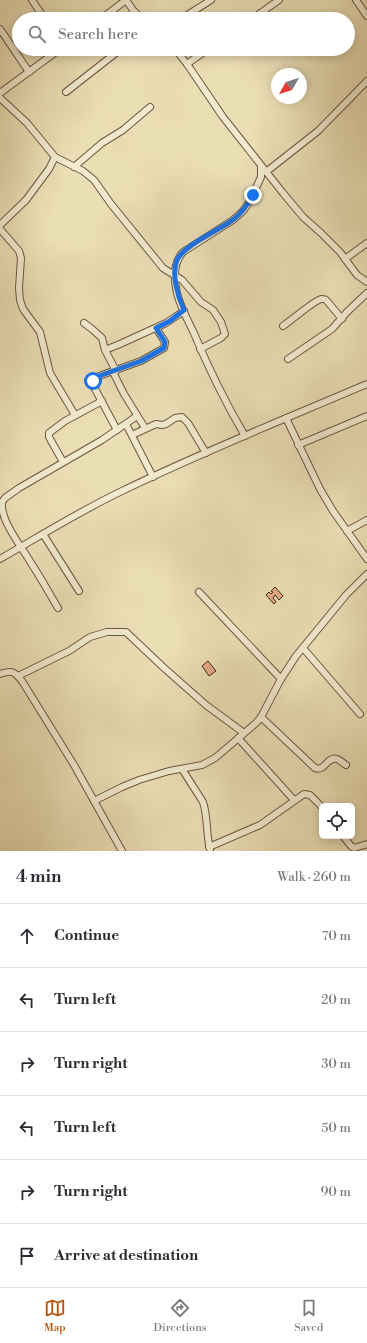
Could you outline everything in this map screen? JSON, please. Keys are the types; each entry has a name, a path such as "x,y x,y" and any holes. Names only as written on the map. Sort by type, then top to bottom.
{"street":[{"path":"32,0 40,12"},
{"path":"110,12 126,0 135,12"},
{"path":"192,12 211,0"},
{"path":"262,12 279,0"},
{"path":"356,0 367,16"},
{"path":"0,29 12,47"},
{"path":"18,56 29,72"},
{"path":"0,94 51,56"},
{"path":"66,92 112,56"},
{"path":"181,56 223,117 303,217 326,238 357,275 367,282"},
{"path":"187,64 198,56"},
{"path":"266,172 324,126 367,81"},
{"path":"0,98 27,123 55,157 87,174 94,180 111,204 159,264 166,271 175,276 191,289 201,302 212,310 223,327 225,334 224,336 200,349"},
{"path":"74,167 102,143 123,130 150,107"},
{"path":"0,225 26,200 50,169 55,157"},
{"path":"245,436 226,402 200,349 178,294 175,276 176,263 183,252 233,220 247,206 261,178 261,166"},
{"path":"0,229 19,251 21,258 19,288 20,300 40,332 50,374 75,416"},
{"path":"345,259 367,243"},
{"path":"288,359 326,334 367,293"},
{"path":"283,326 315,302 324,299 328,301 342,319"},
{"path":"105,350 170,321 184,310"},
{"path":"84,323 102,338 105,350 124,394 145,428"},
{"path":"117,430 94,387 93,381 99,376 141,361 164,348 165,342 156,328"},
{"path":"0,559 93,506 153,477 367,384"},
{"path":"63,462 49,437 49,433 59,425 102,401"},
{"path":"58,608 31,562 20,547 3,513 2,502 18,488 98,443 137,416"},
{"path":"298,445 367,416"},
{"path":"132,435 156,424 166,424 175,418 182,417 188,423 206,453"},
{"path":"286,418 320,489 367,559"},
{"path":"126,424 153,477"},
{"path":"347,531 367,520"},
{"path":"43,534 79,592"},
{"path":"94,800 140,780 169,771 207,763 215,758 261,717 280,679 296,656 346,595 367,574"},
{"path":"199,592 280,679"},
{"path":"18,676 69,651 90,637 107,632 126,632 200,700 244,733"},
{"path":"303,648 360,714"},
{"path":"0,674 11,671 18,676 32,696 94,800 122,851"},
{"path":"261,717 315,768 322,768 330,760 334,759 337,759 346,765"},
{"path":"238,738 294,800"},
{"path":"182,769 203,802 205,808 206,834 210,849 260,825 304,794 308,794 319,804"},
{"path":"345,839 350,846 354,848 367,844"}],"building":[{"path":"275,587 283,596 279,600 275,595 273,598 276,602 274,604 266,595 269,592 271,594 273,592 271,591"},
{"path":"208,661 216,671 209,676 202,666"}],"route":[{"path":"93,381 99,376 128,367 141,361 164,348 165,342 156,328 170,321 184,310 179,299 176,284 175,276 177,259 192,245 238,216 247,206 253,195"}]}
